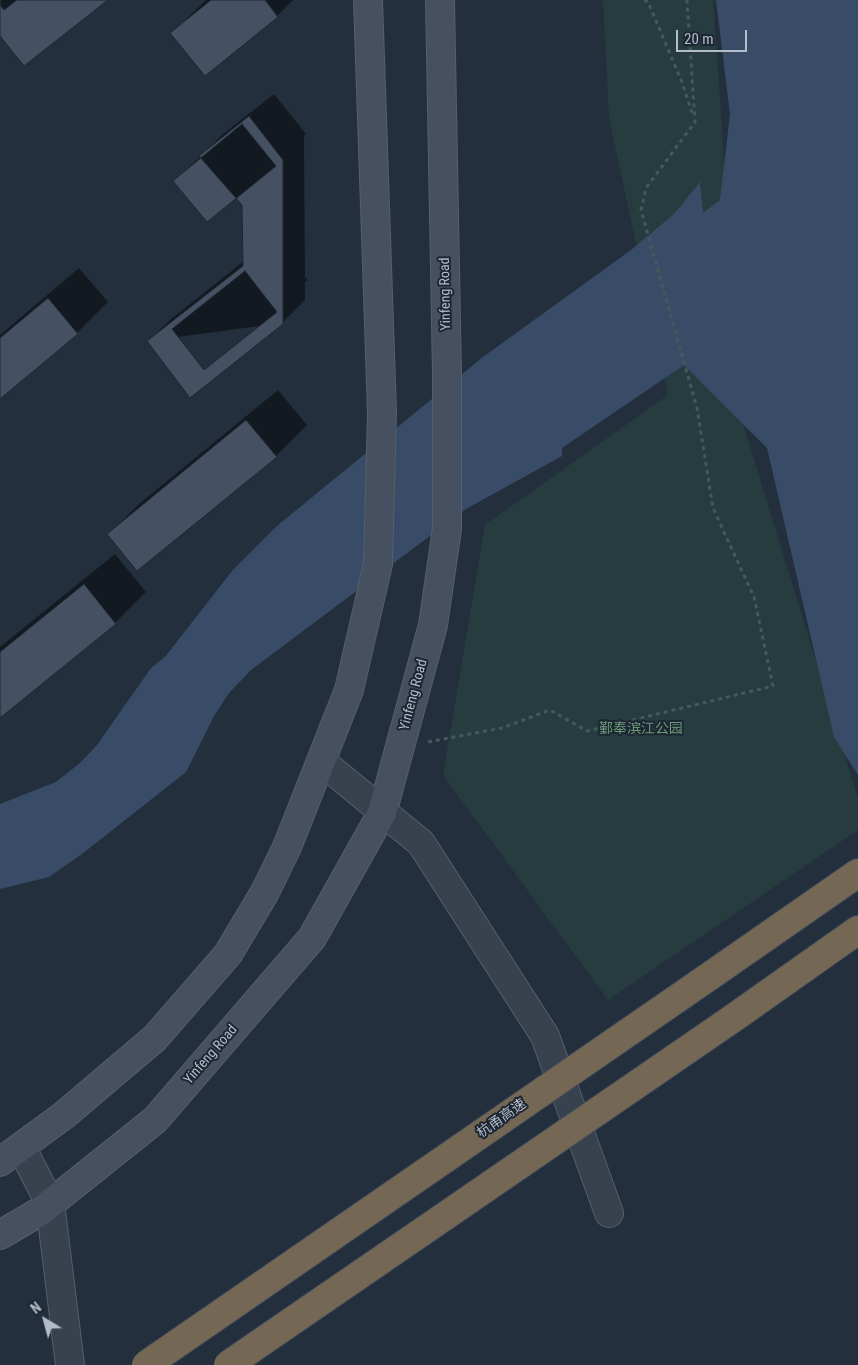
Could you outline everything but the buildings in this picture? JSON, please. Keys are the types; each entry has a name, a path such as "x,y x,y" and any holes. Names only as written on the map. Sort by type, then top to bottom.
{"highway":[{"name":"杭甬高速","path":"146,1365 858,873"},
{"path":"228,1365 858,930"}],"main road":[{"path":"10,1155 63,1116 155,1038 228,954 265,892 282,856 349,690 378,564 382,412 368,0"},
{"name":"Yinfeng Road","path":"0,1235 50,1204 155,1120 312,938 382,813 433,625 448,518 448,392 440,0"}],"street":[{"path":"321,761 382,813 421,843 545,1036 609,1213"},
{"path":"10,1155 50,1204 70,1365"}],"path":[{"path":"644,0 648,2 682,82 694,122"},
{"path":"400,746 502,728 550,710 587,731 773,686 754,597 713,508 697,408 641,210 646,188 694,122 687,0"}],"green space":[{"name":"鄞奉滨江公园","path":"603,0 713,0 723,143 733,391 858,798 858,830 608,1000 443,775 485,525 668,395 609,117"}],"water":[{"path":"716,0 858,0 858,775 834,737 767,448 684,365 562,448 562,456 466,509 251,670 229,693 214,716 186,772 82,854 49,877 0,889 0,804 56,782 80,763 97,745 151,668 165,657 232,571 277,526 483,357 631,250 674,214 700,182 703,213 720,200 730,114"}]}
